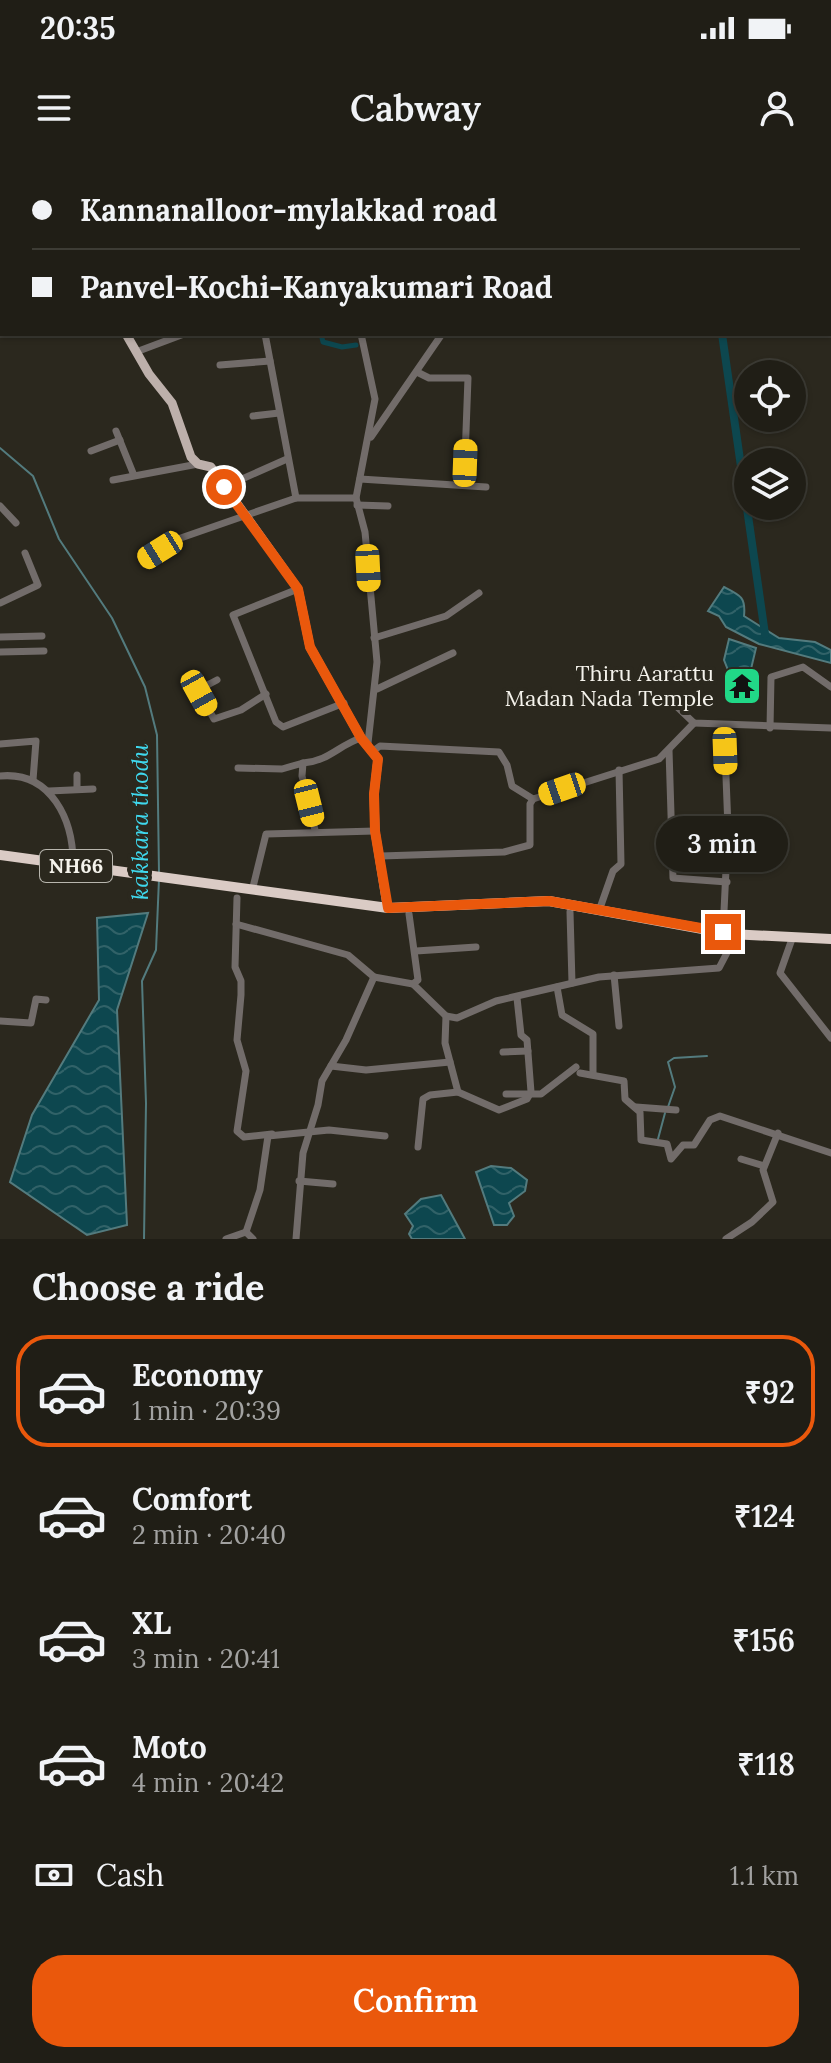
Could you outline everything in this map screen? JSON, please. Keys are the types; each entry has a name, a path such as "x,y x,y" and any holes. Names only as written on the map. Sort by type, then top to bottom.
{"highway":[{"name":"NH66","path":"0,855 387,905 549,901 723,932 829,941"}],"main road":[{"path":"127,336 153,381 172,403 189,452 198,464 211,467 298,589 310,647 379,763 374,794 375,831 387,905"}],"street":[{"path":"136,352 179,336"},
{"path":"265,336 296,498"},
{"path":"362,336 375,387 357,501 365,532 377,689 367,744"},
{"path":"369,439 441,336"},
{"path":"220,365 270,361"},
{"path":"417,372 429,378 468,378 464,485"},
{"path":"253,416 279,413"},
{"path":"116,431 133,473"},
{"path":"91,451 120,440"},
{"path":"224,487 287,459"},
{"path":"113,480 133,473 198,464"},
{"path":"360,479 486,487"},
{"path":"145,559 175,540 296,498 388,506"},
{"path":"0,506 16,523"},
{"path":"0,603 38,585 25,553"},
{"path":"298,589 233,614 280,727 344,703"},
{"path":"374,638 446,616 479,593"},
{"path":"0,637 42,636"},
{"path":"0,652 44,651"},
{"path":"377,689 453,653"},
{"path":"770,728 771,677 803,667 831,687"},
{"path":"217,680 198,690 214,719 241,710 266,694"},
{"path":"673,703 694,723 831,728"},
{"path":"381,856 504,852 530,845 530,804 533,799 648,763 669,750 694,723"},
{"path":"723,932 727,882 724,726"},
{"path":"0,744 36,741 33,780"},
{"path":"238,768 282,769 330,757 346,743 499,752 507,765 512,786 533,799"},
{"path":"669,750 673,878 727,882"},
{"path":"303,763 302,776 315,830"},
{"path":"600,908 613,871 621,864 619,770"},
{"path":"77,775 77,789"},
{"path":"0,776 33,780 58,801 73,866"},
{"path":"49,791 93,789"},
{"path":"253,887 263,836 315,830 375,831"},
{"path":"237,898 235,967 241,981 237,1040 246,1071 237,1131 244,1137 308,1131 385,1136"},
{"path":"570,912 572,983"},
{"path":"409,914 418,978 413,984"},
{"path":"236,924 348,955 374,977 413,984 446,1016 463,1017 496,1001 572,983 614,975 719,968 730,947"},
{"path":"792,939 780,973 831,1038"},
{"path":"416,951 476,947"},
{"path":"614,975 619,1026"},
{"path":"296,1239 299,1181 308,1131 318,1105 322,1081 374,977"},
{"path":"557,987 562,1015 593,1034 593,1074"},
{"path":"418,1147 423,1099 430,1095 458,1092 495,1111 527,1099 531,1092 527,1040 521,1035 517,998"},
{"path":"0,1021 31,1023 36,999 46,1000"},
{"path":"446,1016 445,1038 458,1092"},
{"path":"503,1052 528,1051"},
{"path":"331,1066 366,1070 450,1062"},
{"path":"506,1094 541,1094 578,1070 624,1081 625,1099 640,1113 641,1140 667,1144 668,1156 673,1160 682,1146 694,1145 710,1120 718,1116 778,1133 831,1153"},
{"path":"636,1107 676,1110"},
{"path":"728,1238 773,1202 763,1176 778,1133"},
{"path":"246,1232 260,1190 264,1143 272,1134"},
{"path":"741,1159 764,1166"},
{"path":"299,1181 333,1184"},
{"path":"226,1239 246,1232"},
{"path":"246,1232 253,1239"}],"water":[{"path":"724,587 741,597 744,616 779,638 815,642 831,650 831,663 759,644 726,627 719,616 708,611"},
{"path":"729,639 756,648 751,669 730,675 724,660"},
{"path":"148,913 117,1010 127,1225 87,1235 10,1182 32,1115 99,1000 97,918"},
{"path":"491,1166 511,1168 527,1180 525,1191 509,1203 514,1216 507,1225 494,1225 476,1172"},
{"path":"441,1195 465,1239 412,1239 409,1234 413,1226 405,1214 421,1199"}],"waterway":[{"path":"322,336 323,342 342,347 356,345"},
{"path":"722,336 765,634"},
{"name":"kakkara thodu","path":"0,448 33,476 59,539 112,618 145,687 157,735 159,873"},
{"name":"kakkara thodu","path":"144,1239 146,1103 142,981 156,950 159,879"},
{"path":"668,1107 675,1087 668,1062 674,1058 707,1056"},
{"path":"658,1139 665,1113"}],"place":[{"name":"Thiru Aarattu Madan Nada Temple","path":"742,686"}],"route":[{"path":"224,487 298,589 310,647 361,738 378,759 374,785 375,831 388,908 549,901 723,932"}]}
